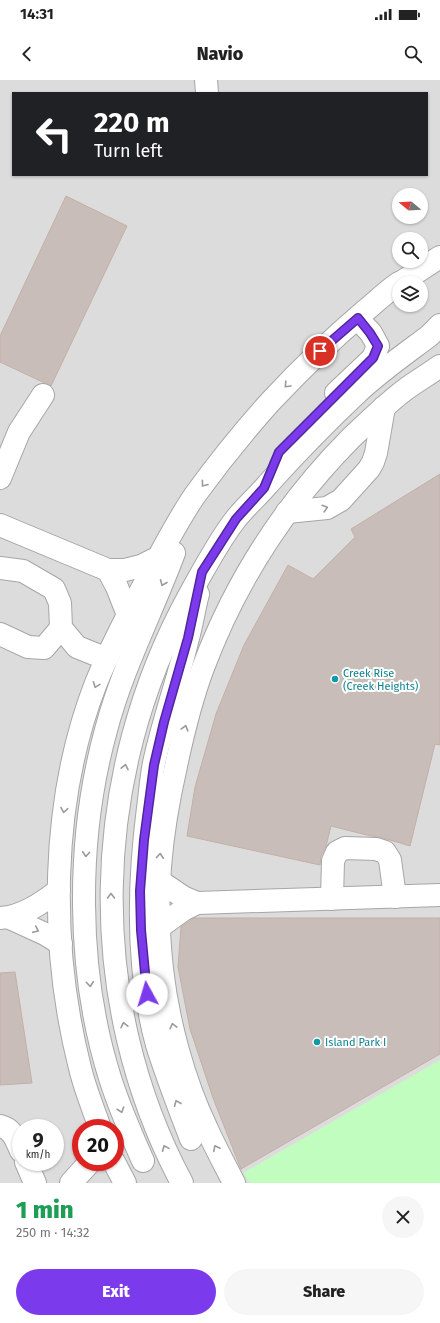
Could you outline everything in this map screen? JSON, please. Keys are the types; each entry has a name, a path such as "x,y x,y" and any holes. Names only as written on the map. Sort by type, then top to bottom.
{"street":[{"path":"206,80 207,92"},
{"path":"410,276 440,257"},
{"path":"97,1119 80,1070 70,1021 63,972 59,890 62,823 69,775 81,729 96,683 128,615 159,557 189,506 225,456 253,421 320,351 392,289"},
{"path":"264,488 279,452 373,358 378,346 358,318"},
{"path":"182,1183 170,1161 155,1127 142,1092 131,1056 115,970 111,882 114,844 118,805 134,730 159,657 179,614 202,572 236,519 296,453 358,392 440,326"},
{"path":"234,1183 193,1096 179,1053 164,984 158,928 158,880 167,808 185,728 203,668 216,635 238,590 267,541 287,512 332,457 384,407 406,389 440,366"},
{"path":"0,478 19,432 43,395"},
{"path":"287,512 327,508 341,500 369,469 373,462 384,407"},
{"path":"143,1161 122,1113 98,1035 86,946 85,857 89,814 96,772 106,730 119,689 175,551 189,506"},
{"path":"0,525 108,570 125,570 142,566 159,557"},
{"path":"0,568 23,571 54,589 60,603 61,628 77,647 107,659"},
{"path":"108,570 117,587 128,615"},
{"path":"191,1139 172,1092 157,1044 147,994 141,943 140,891 144,840 154,765 164,722 188,638 202,572"},
{"path":"0,634 28,647 44,648 61,628"},
{"path":"332,899 333,861 337,852 345,848 376,849 385,852 389,856 390,860 395,897"},
{"path":"158,880 183,897 197,903"},
{"path":"5,918 36,906 59,890"},
{"path":"158,928 183,910 197,903 440,895"},
{"path":"5,918 45,934 61,944"},
{"path":"0,1126 9,1130 12,1134"},
{"path":"30,1171 35,1183"},
{"path":"71,1183 82,1171"},
{"path":"119,1171 125,1183"}],"shaded area":[{"path":"0,80 440,80 440,1183 0,1183"}],"green space":[{"path":"440,1060 440,1183 250,1183 243,1173"}],"building":[{"path":"66,196 127,226 51,386 0,362 0,336"},
{"name":"Creek Rise (Creek Heights)","path":"440,474 440,745 435,744 410,846 380,837 331,826 326,846 321,856 320,865 187,836 195,787 216,714 244,645 288,565 313,579 355,537 351,529"},
{"name":"Island Park I","path":"194,918 440,918 440,1054 241,1169 213,1098 190,1029 178,967 181,927"},
{"path":"15,972 32,1083 0,1085 0,973"}],"place":[{"name":"Creek Rise (Creek Heights)","path":"335,679"},
{"name":"Island Park I","path":"317,1042"}],"route":[{"path":"147,994 141,943 140,891 144,840 154,765 164,722 188,638 202,572 236,519 264,488 279,452 314,415 373,358 378,346 358,318 320,351"}]}
